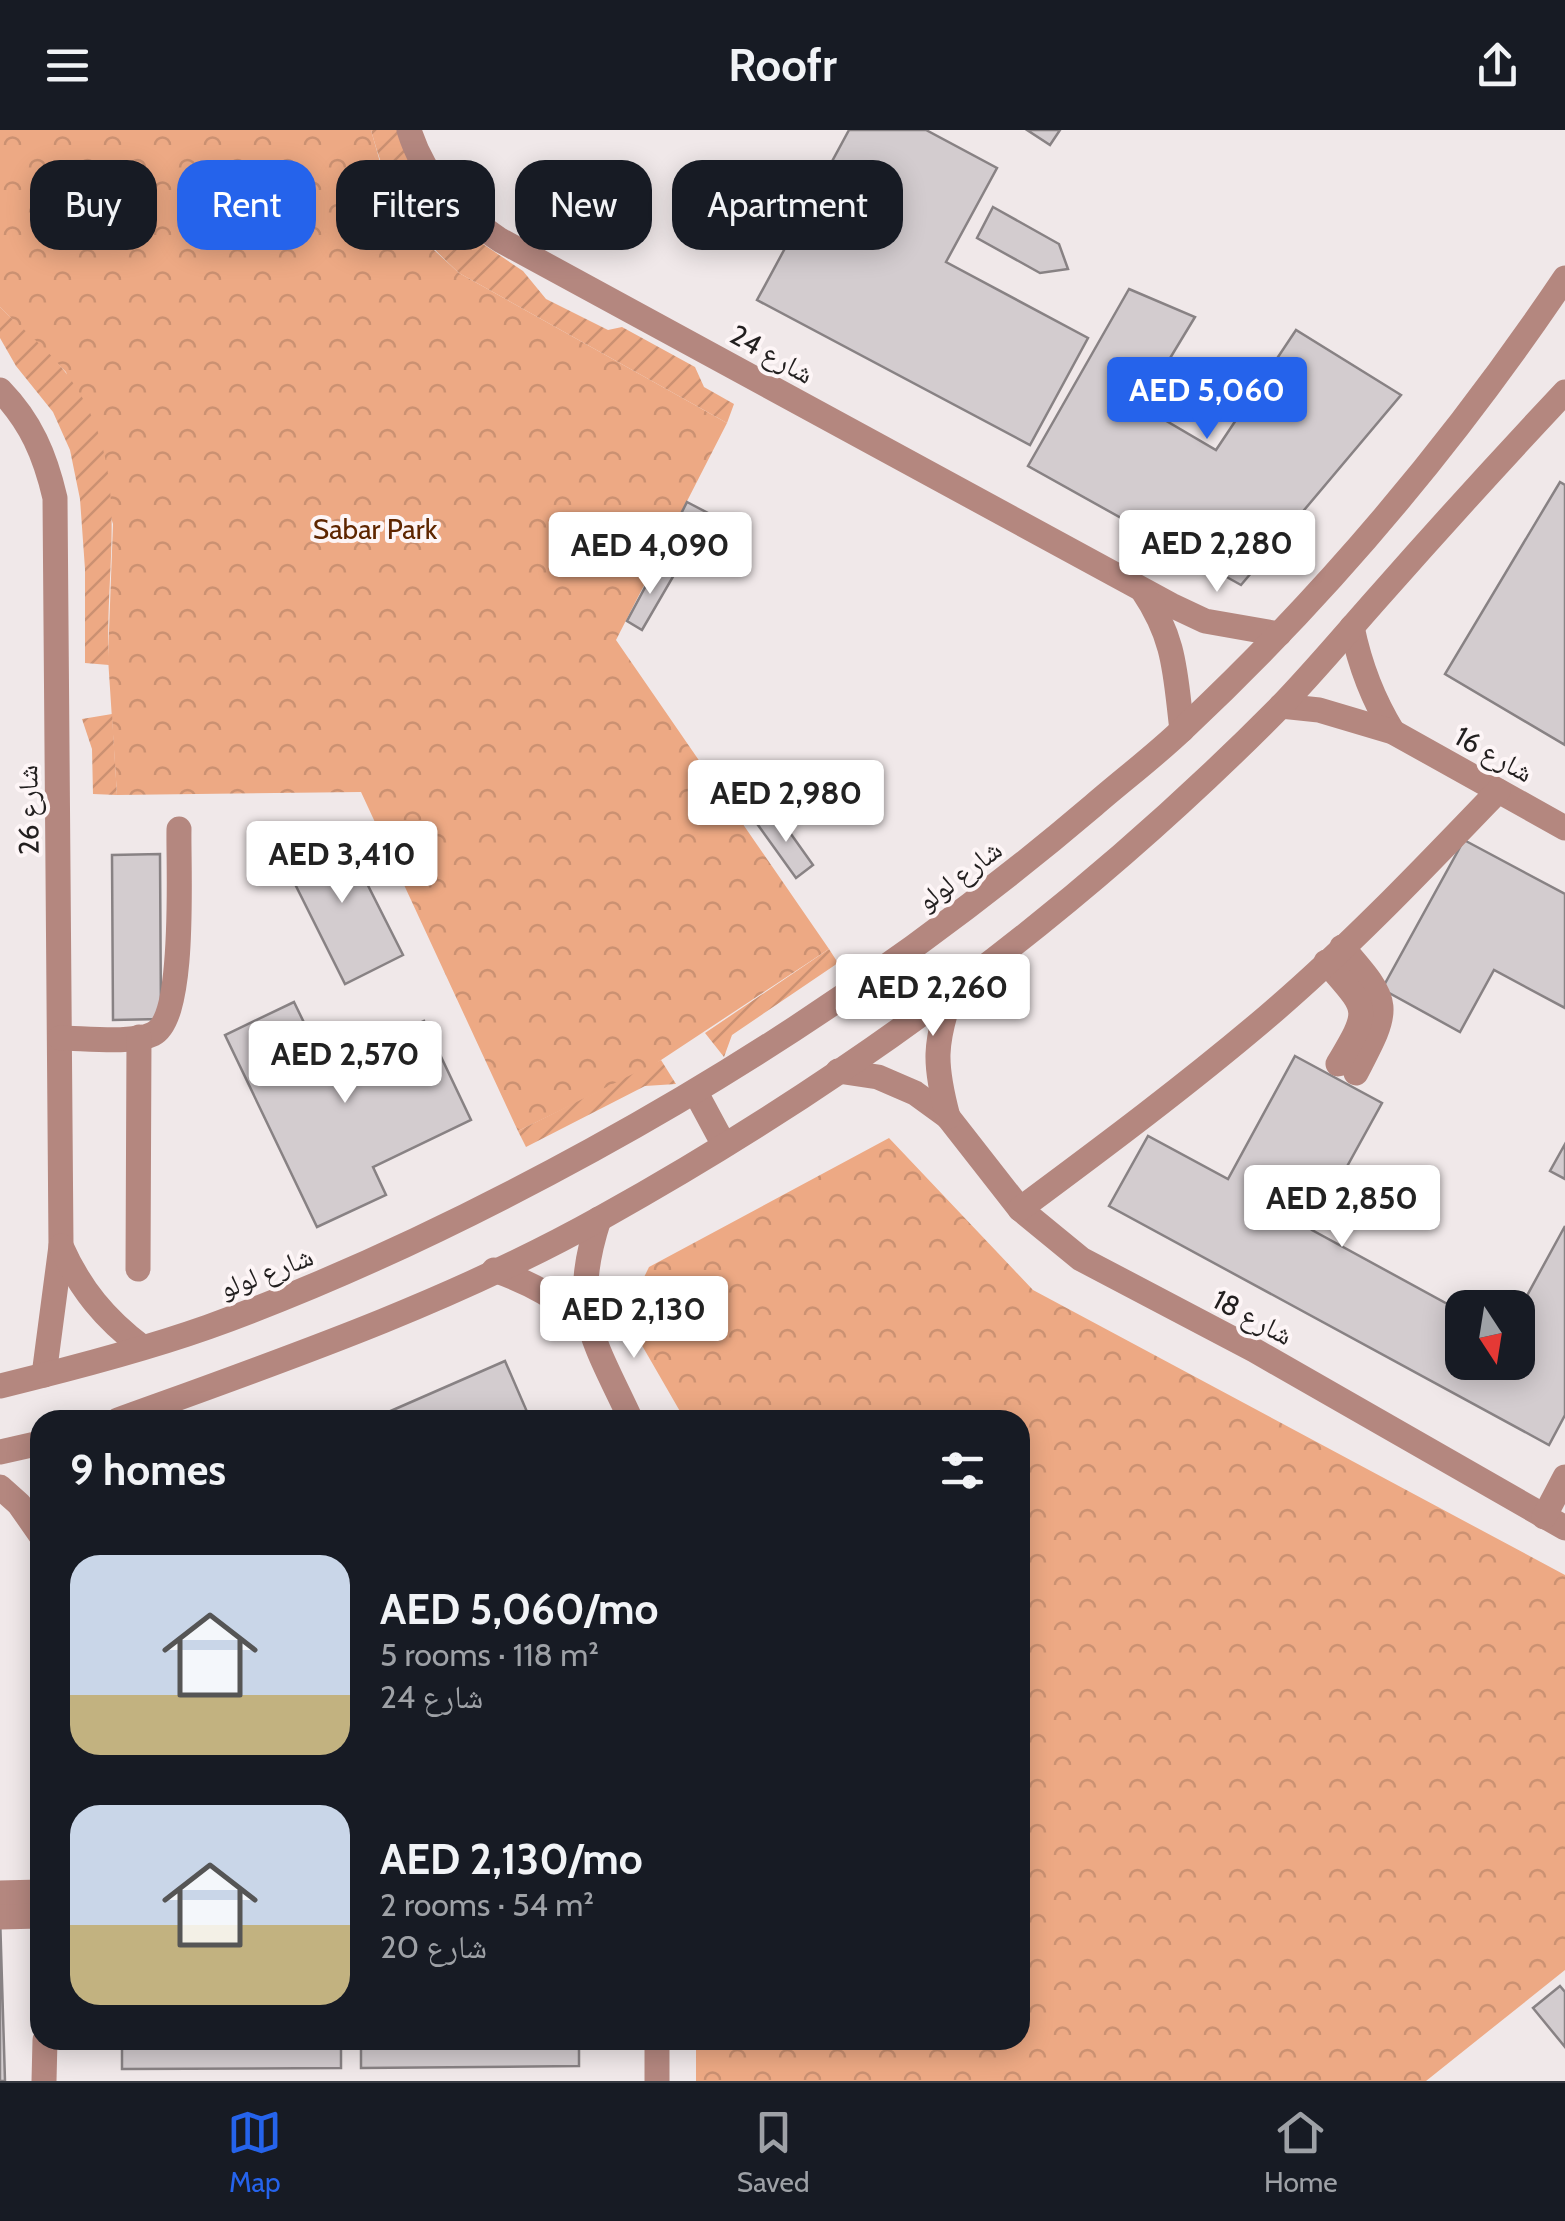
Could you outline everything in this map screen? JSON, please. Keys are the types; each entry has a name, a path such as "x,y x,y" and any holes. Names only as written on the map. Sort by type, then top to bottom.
{"street":[{"name":"شارع 24","path":"408,130 436,187 465,217 500,240 1144,591 1205,621 1279,634"},
{"name":"شارع لولو","path":"0,1386 142,1348 254,1310 372,1262 534,1182 696,1093 870,980 1036,854 1182,730 1279,634 1456,429 1565,278"},
{"name":"شارع 26","path":"0,390 29,424 46,460 55,498 62,1246 44,1376"},
{"path":"146,1410 388,1318 599,1219 724,1144 952,992 1066,902 1176,806 1281,706 1565,392"},
{"path":"1144,591 1161,618 1172,648 1182,730"},
{"path":"1352,627 1373,700 1393,732"},
{"name":"شارع 16","path":"1281,706 1320,710 1393,732 1565,828"},
{"path":"1020,1209 1148,1114 1271,1013 1388,905 1498,790"},
{"path":"60,1038 139,1037 158,1030 166,1022 177,962 178,829"},
{"path":"1334,954 1363,1013 1347,1068"},
{"name":"شارع 18","path":"948,1117 937,1062 938,1033 952,992"},
{"path":"138,1269 139,1037"},
{"name":"شارع 18","path":"838,1070 878,1078 915,1093 948,1117 1020,1209 1081,1259 1254,1350 1554,1522"},
{"path":"696,1093 724,1144"},
{"path":"599,1219 588,1253 584,1289 587,1324 626,1410"},
{"name":"شارع 26","path":"62,1246 82,1288 96,1306 142,1348"},
{"path":"494,1270 529,1282 560,1300 587,1324"},
{"path":"0,1452 30,1445"},
{"path":"1554,1522 1565,1477"},
{"path":"0,1487 30,1520"},
{"path":"0,1894 30,1892"},
{"path":"0,1918 30,1916"},
{"path":"44,2081 45,2050"},
{"path":"657,2050 657,2081"}],"green space":[{"name":"Sabar Park","path":"0,130 371,130 379,160 336,160 336,250 434,250 459,273 727,423 616,640 829,949 652,1066 518,1131 361,792 117,795 108,658 113,524 66,372 0,307"},
{"path":"371,130 403,130 418,160 381,160"},
{"path":"436,250 492,250 523,271 546,299 608,330 622,327 695,367 704,387 734,404 727,423 459,273"},
{"path":"0,307 66,373 88,408 101,443 112,514 109,665 85,663 85,569 80,499 70,450 53,412 16,366 0,338"},
{"path":"112,714 117,795 93,794 92,749 82,719"},
{"path":"829,949 838,963 732,1035 724,1057 705,1033"},
{"path":"661,1060 676,1084 645,1086 526,1147 518,1131"},
{"path":"889,1138 1033,1290 1565,1575 1565,1970 1426,2081 696,2081 696,2050 1030,2050 1030,1410 679,1410 625,1316 649,1267"}],"building":[{"path":"849,130 926,130 997,168 946,262 1088,338 1030,445 757,300 784,250 903,250 903,160 833,160"},
{"path":"1027,130 1060,130 1050,145"},
{"path":"993,207 1059,244 1068,269 1040,273 977,238"},
{"path":"1129,289 1195,317 1141,406 1216,450 1296,330 1401,395 1241,585 1028,466"},
{"path":"1560,482 1565,485 1565,745 1445,674"},
{"path":"687,502 708,513 680,567 659,557"},
{"path":"657,565 674,575 642,630 627,621"},
{"path":"776,813 813,865 796,878 758,825"},
{"path":"339,828 403,955 345,984 281,856"},
{"path":"1464,840 1565,894 1565,1008 1494,970 1460,1032 1382,989"},
{"path":"160,854 161,1019 113,1020 112,855"},
{"path":"294,1002 326,1068 424,1021 471,1120 373,1167 386,1195 317,1227 225,1035"},
{"path":"1295,1056 1382,1103 1312,1230 1445,1303 1445,1380 1535,1380 1535,1290 1530,1290 1565,1226 1565,1415 1549,1445 1109,1206 1148,1136 1228,1179"},
{"path":"1565,1144 1565,1179 1550,1171"},
{"path":"505,1361 526,1410 393,1410"},
{"path":"0,1915 5,2081 0,2081"},
{"path":"1560,1986 1565,1992 1565,2047 1533,2008"},
{"path":"122,2050 341,2050 341,2068 122,2069"},
{"path":"361,2050 579,2050 579,2066 361,2068"}]}
